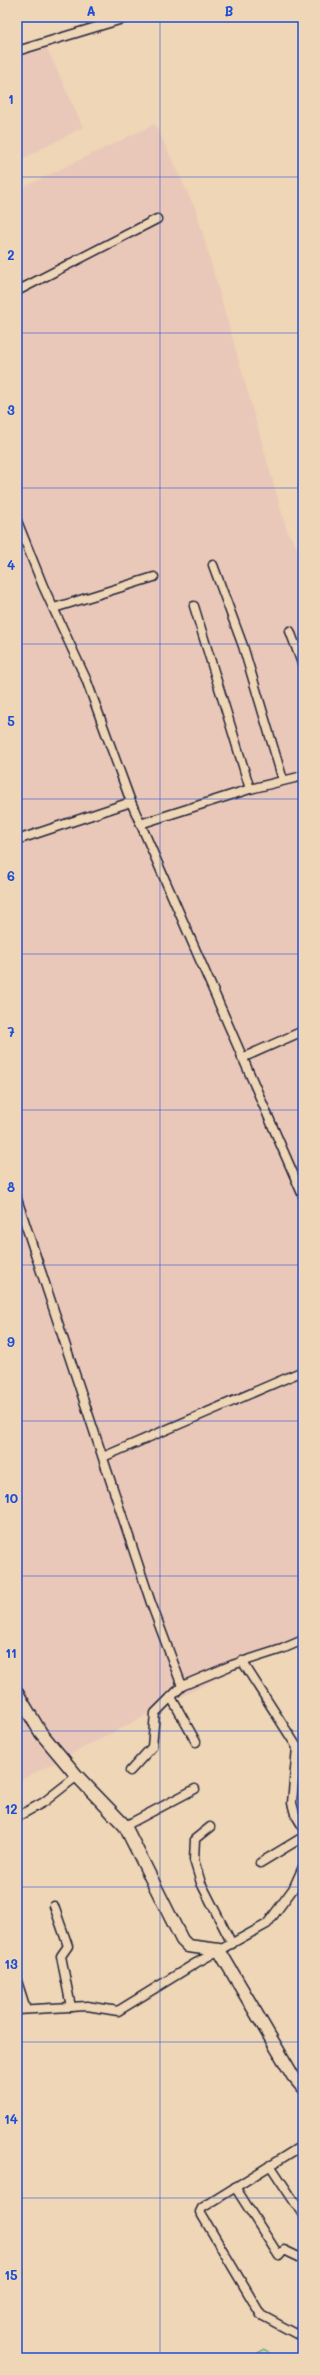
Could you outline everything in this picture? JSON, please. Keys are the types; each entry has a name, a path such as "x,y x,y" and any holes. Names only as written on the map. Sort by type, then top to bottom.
{"street":[{"path":"17,52 106,21 129,17"},
{"path":"17,291 157,219"},
{"path":"17,520 86,679 140,824 303,1196"},
{"path":"213,565 243,646 283,780"},
{"path":"54,608 154,577"},
{"path":"194,606 250,789"},
{"path":"290,631 303,666"},
{"path":"140,824 250,789 303,776"},
{"path":"17,840 131,802"},
{"path":"242,1058 303,1031"},
{"path":"17,1199 151,1603 182,1686"},
{"path":"103,1457 303,1371"},
{"path":"130,1771 152,1747 155,1713 182,1686 242,1661 282,1649 303,1640"},
{"path":"242,1661 297,1747 292,1803 295,1814 303,1827"},
{"path":"17,1693 41,1733 77,1776 125,1826 182,1940 188,1946 197,1945 219,1950 293,2076 303,2088"},
{"path":"171,1697 196,1742"},
{"path":"17,1817 44,1802 77,1776"},
{"path":"125,1826 195,1789"},
{"path":"210,1827 195,1839 194,1860 201,1883 232,1944"},
{"path":"260,1863 303,1837"},
{"path":"17,2010 87,2006 118,2011 219,1950 267,1924 293,1890 303,1867"},
{"path":"54,1906 68,1946 61,1956 71,2007"},
{"path":"17,1981 26,2009"},
{"path":"302,2337 261,2315 200,2212 202,2208 303,2145"},
{"path":"270,2165 303,2215"},
{"path":"235,2187 279,2256 284,2250 303,2259"}],"shaded area":[{"path":"46,46 83,127 17,162 17,57"},
{"path":"155,124 196,210 287,531 303,558 303,1634 17,1782 17,190"}],"green space":[{"path":"265,2349 275,2358 248,2358"}]}
